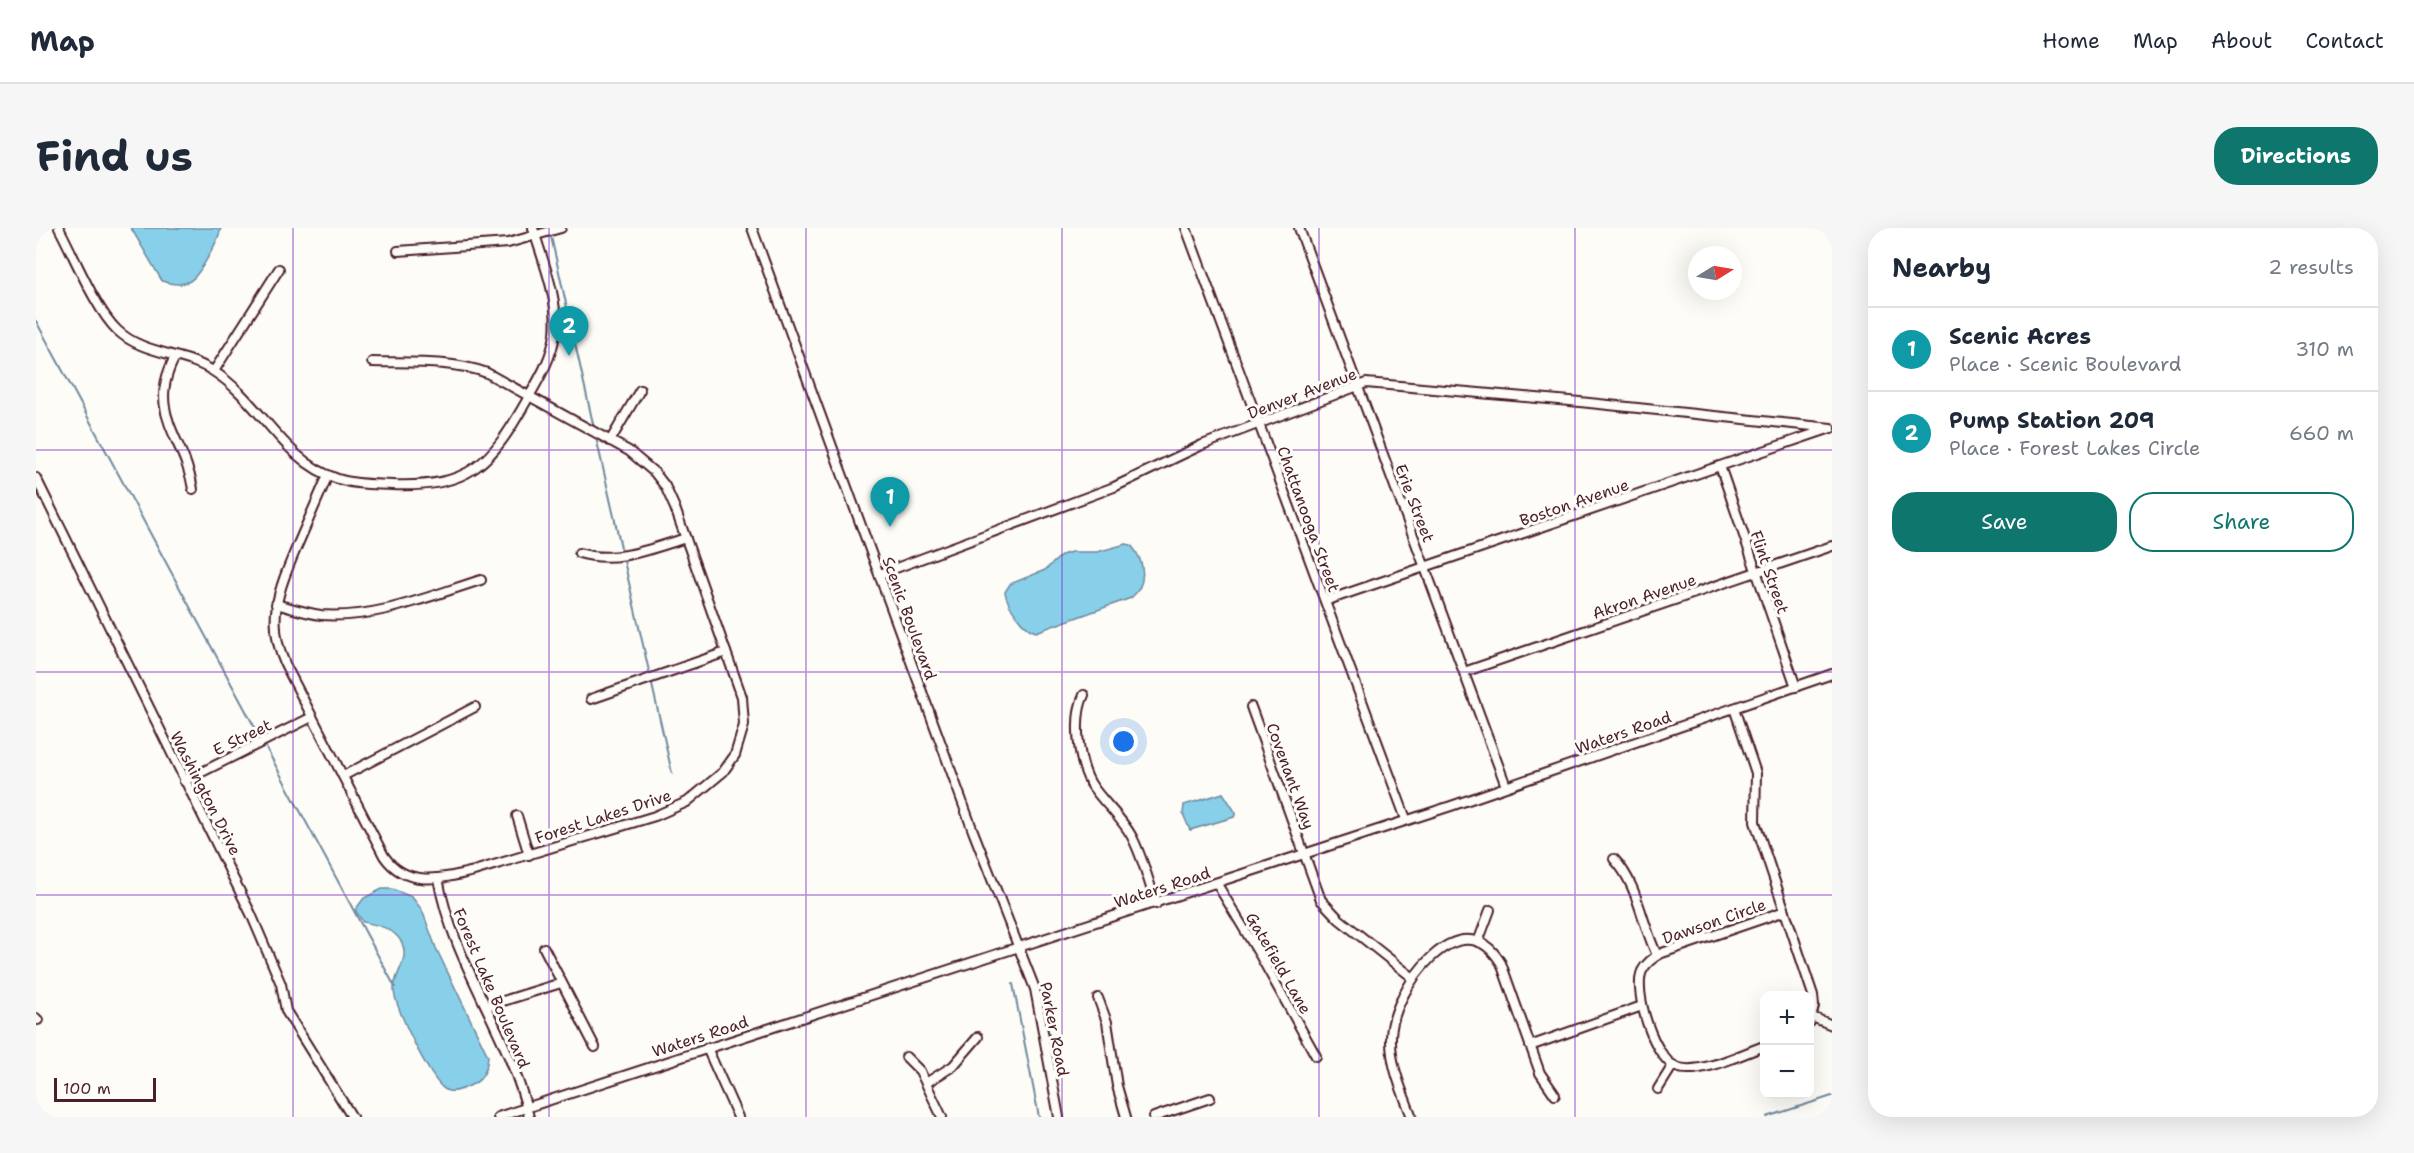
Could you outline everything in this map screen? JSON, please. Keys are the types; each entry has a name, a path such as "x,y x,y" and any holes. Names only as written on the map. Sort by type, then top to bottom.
{"street":[{"path":"59,228 106,318 116,329 134,342 214,371 232,385 298,456 328,475 355,483 412,486 437,483 464,474 488,459 497,450 547,363 555,335 554,302 534,232"},
{"path":"398,251 508,243 534,232 561,228"},
{"name":"Scenic Boulevard","path":"752,228 973,831 1015,942 1020,947"},
{"name":"Chattanooga Street","path":"1186,228 1406,819"},
{"name":"Erie Street","path":"1299,228 1506,786"},
{"path":"214,371 279,269"},
{"path":"174,357 166,375 163,395 165,409 169,424 190,471 193,489"},
{"name":"Forest Lakes Drive","path":"328,475 280,585 275,626 279,651 388,863 408,877 438,878 474,871 674,809 694,797 723,772 739,747 744,725 742,697 671,498 655,473 646,464 610,441 497,378 473,368 372,362"},
{"name":"Denver Avenue","path":"880,573 1114,487 1202,445 1357,386 1373,383 1832,427"},
{"path":"610,441 640,390"},
{"name":"Boston Avenue","path":"1325,602 1832,427"},
{"name":"Flint Street","path":"1720,466 1796,687"},
{"name":"Washington Drive","path":"36,478 264,943 281,984 286,1011 352,1117"},
{"path":"579,553 604,559 647,551 686,538"},
{"name":"Akron Avenue","path":"1464,672 1832,546"},
{"path":"276,604 320,615 359,615 390,608 481,580"},
{"path":"591,699 726,652"},
{"name":"Waters Road","path":"498,1117 1217,884 1832,675"},
{"path":"1084,695 1079,704 1077,723 1087,775 1092,785 1135,841 1156,904"},
{"path":"343,776 475,707"},
{"name":"Covenant Way","path":"1251,707 1317,892 1326,906 1412,977"},
{"name":"Dawson Circle","path":"1734,708 1756,773 1755,822 1812,991"},
{"name":"E Street","path":"184,781 312,717"},
{"path":"517,816 529,855"},
{"path":"1614,860 1625,871 1647,934 1658,955"},
{"name":"Forest Lake Boulevard","path":"438,878 444,912 451,933 507,1051 529,1117"},
{"name":"Gatefield Lane","path":"1217,884 1316,1056"},
{"path":"1478,942 1490,910"},
{"name":"Dawson Circle","path":"1672,1065 1656,1045 1642,1006 1639,990 1642,970 1658,955 1785,911"},
{"path":"1412,1117 1395,1072 1390,1036 1395,1013 1412,977 1433,955 1452,942 1464,940 1486,945 1496,953 1540,1073 1554,1095"},
{"name":"Parker Road","path":"1020,947 1040,1010 1059,1117"},
{"path":"544,948 595,1047"},
{"path":"487,1006 561,983"},
{"path":"1098,998 1105,1013 1115,1077 1126,1117"},
{"path":"1530,1046 1642,1006"},
{"path":"1814,1021 1832,1026"},
{"path":"927,1083 953,1066 978,1037"},
{"path":"707,1048 738,1117"},
{"path":"1658,1089 1672,1065 1688,1070 1702,1068 1760,1048"},
{"path":"906,1057 920,1071 942,1117"},
{"path":"1154,1117 1210,1098"}],"water":[{"path":"131,228 221,228 199,272 190,281 176,284 162,281"},
{"path":"1126,544 1131,545 1136,551 1143,572 1140,586 1131,598 1036,632 1016,616 1005,592 1010,584 1045,570 1062,555 1071,552 1097,552"},
{"path":"1223,793 1236,813 1234,817 1190,830 1183,814 1184,805"},
{"path":"382,889 392,889 412,897 422,910 436,948 488,1056 481,1078 466,1088 448,1091 441,1086 433,1076 408,1029 394,991 404,956 399,938 380,926 363,922 355,910 364,898"}],"waterway":[{"path":"550,232 594,428"},
{"path":"36,321 261,739"},
{"path":"596,437 672,773"},
{"path":"264,744 395,987"},
{"path":"1013,984 1039,1117"},
{"path":"1767,1117 1832,1096"}],"place":[{"name":"Pump Station 209","path":"569,356"},
{"name":"Scenic Acres","path":"890,527"}]}
